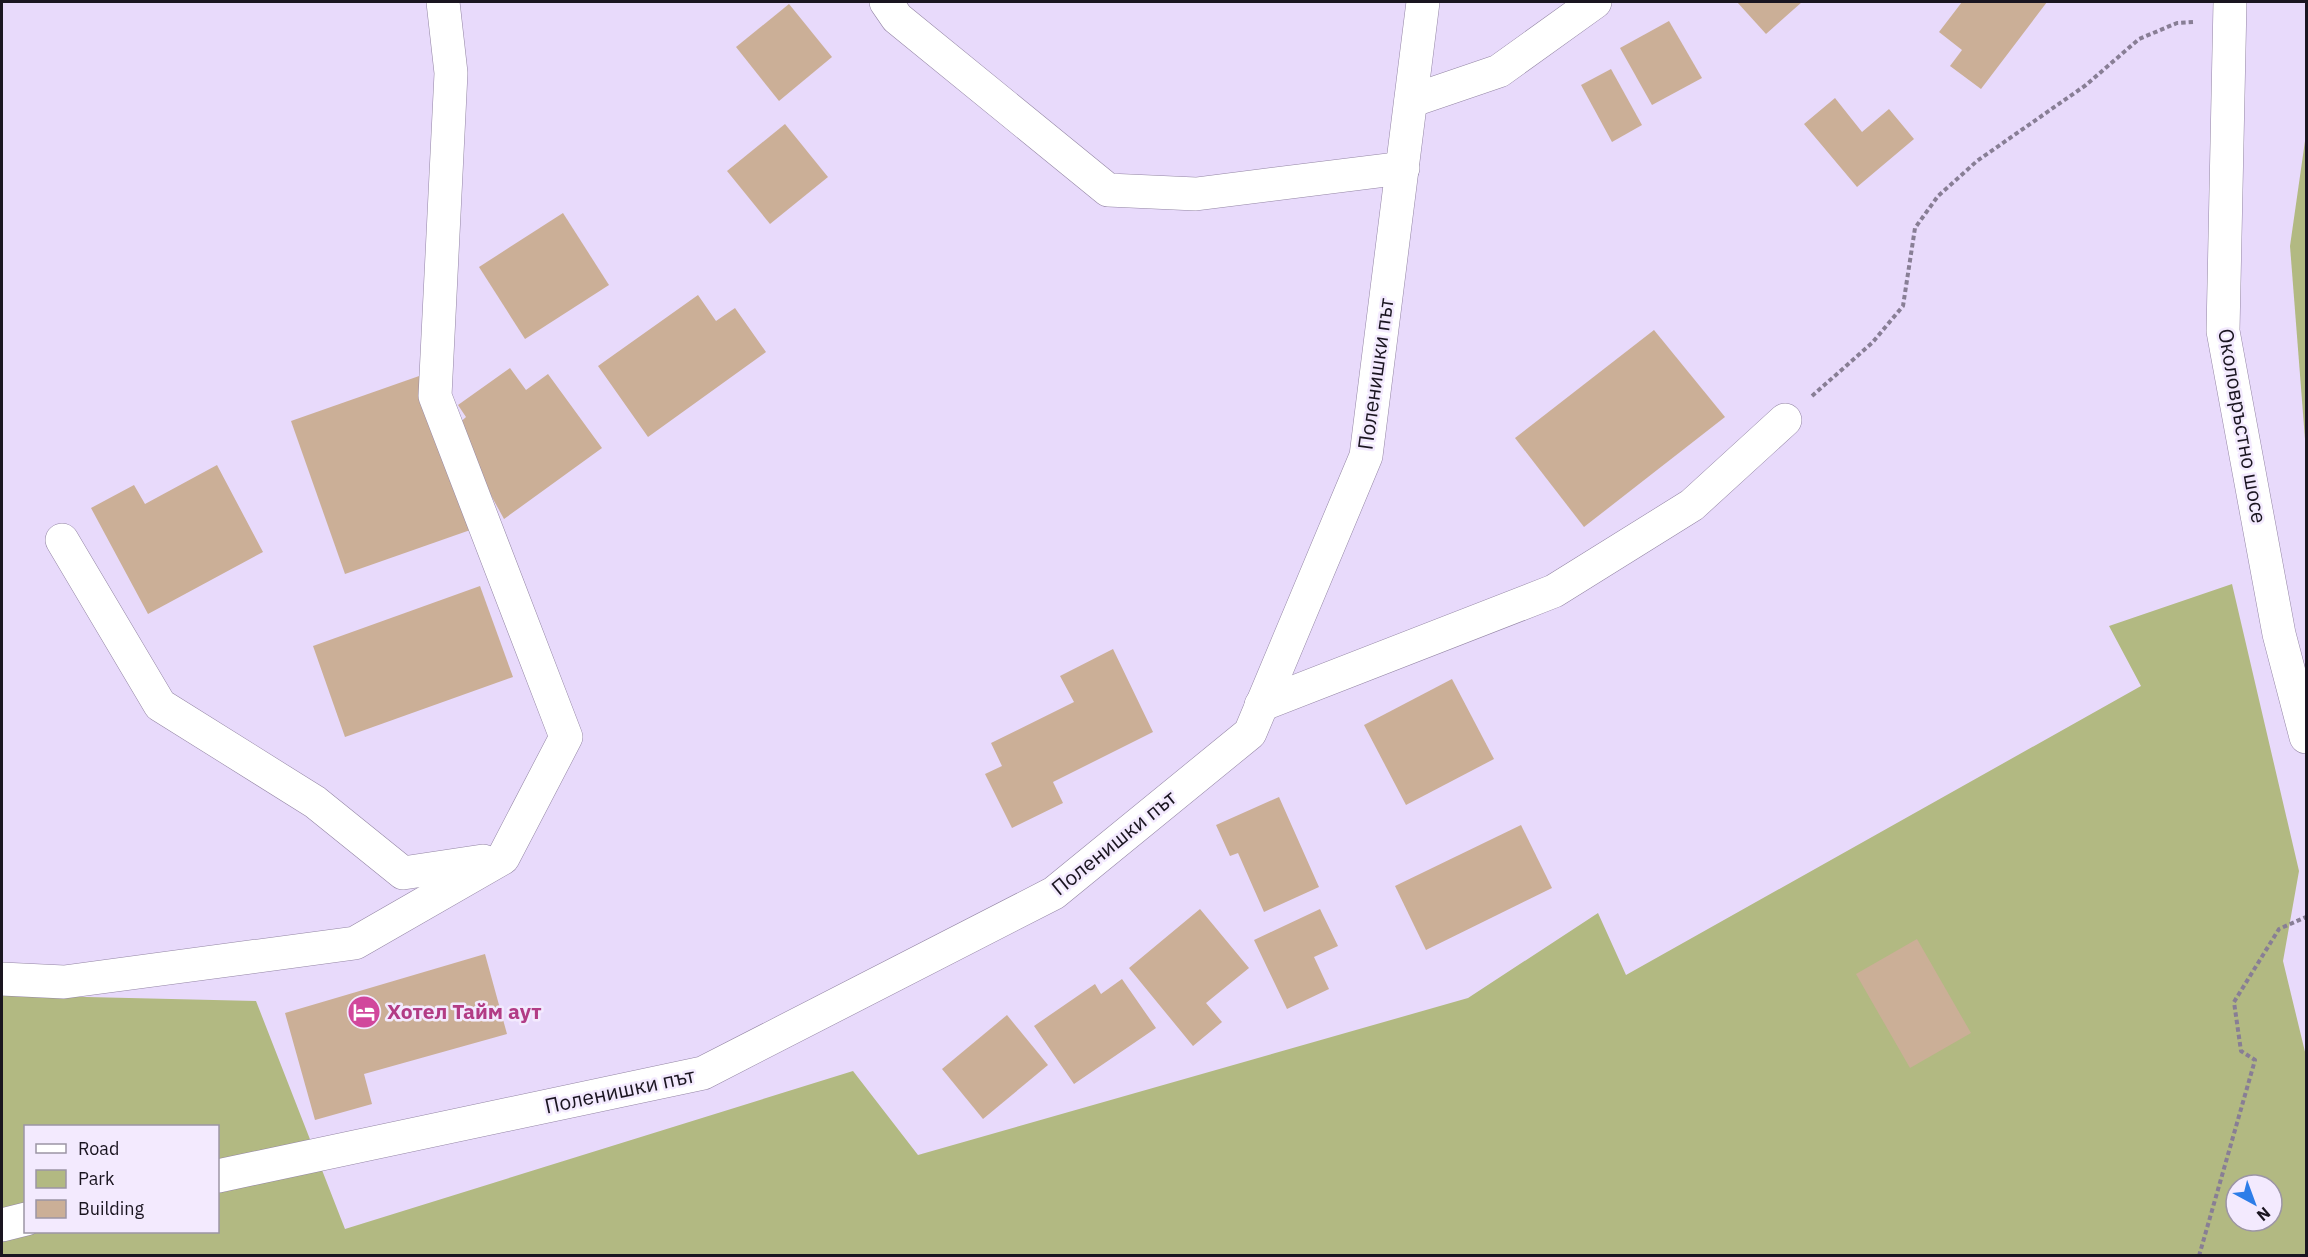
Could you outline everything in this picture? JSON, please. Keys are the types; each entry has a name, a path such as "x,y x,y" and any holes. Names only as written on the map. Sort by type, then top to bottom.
{"street":[{"path":"2,979 64,982 355,943 502,858 566,737 435,396 451,73 443,2"},
{"path":"886,2 897,18 1108,190 1196,194 1403,168"},
{"name":"Поленишки път","path":"219,1176 703,1073 1054,893 1250,733 1366,456 1423,2"},
{"path":"1411,101 1499,71 1595,2"},
{"name":"Околовръстно шосе","path":"2230,10 2223,331 2279,634 2307,737"},
{"path":"1261,705 1554,591 1692,505 1785,420"},
{"path":"62,540 160,705 315,802 404,873 502,858"},
{"path":"2,1225 24,1220"}],"path":[{"path":"1785,420 1872,344 1903,306 1915,228 1938,196 1977,161 2085,86 2139,39 2177,24 2230,10"},
{"path":"2199,1256 2255,1060 2241,1051 2234,1002 2279,929 2307,917"}],"green space":[{"path":"2306,134 2306,452 2290,246"},
{"path":"2232,584 2299,871 2283,961 2306,1056 2306,1255 2,1256 2,995 256,1001 345,1229 853,1071 918,1155 1468,998 1598,913 1626,975 2141,686 2109,626"}],"building":[{"path":"1737,2 1802,2 1766,34"},
{"path":"1962,2 2047,2 1981,89 1950,66 1962,50 1939,32"},
{"path":"789,4 832,57 779,101 736,47"},
{"path":"1669,21 1702,78 1652,105 1620,48"},
{"path":"1611,69 1642,125 1612,142 1581,85"},
{"path":"1835,98 1862,132 1889,109 1914,139 1857,187 1804,124"},
{"path":"785,124 828,177 770,224 727,171"},
{"path":"563,213 609,285 525,339 479,267"},
{"path":"698,295 716,321 735,308 766,352 648,437 598,366"},
{"path":"1654,330 1725,417 1584,527 1515,438"},
{"path":"510,368 526,390 548,374 602,448 504,519 454,428 466,417 458,405"},
{"path":"422,375 476,528 345,574 291,421"},
{"path":"217,465 263,552 148,614 91,508 134,485 145,504"},
{"path":"480,586 513,677 345,737 313,646"},
{"path":"1113,649 1153,732 1053,782 1063,803 1012,828 985,774 1002,766 991,743 1074,702 1060,676"},
{"path":"1452,679 1494,759 1406,805 1364,725"},
{"path":"1279,797 1319,887 1264,912 1238,853 1230,856 1216,825"},
{"path":"1521,825 1552,888 1426,950 1395,886"},
{"path":"1200,909 1249,968 1206,1003 1222,1022 1193,1046 1129,968"},
{"path":"1320,909 1338,946 1314,957 1329,989 1287,1009 1254,940"},
{"path":"1917,939 1971,1033 1910,1068 1856,974"},
{"path":"485,954 507,1034 364,1074 372,1104 315,1120 285,1013"},
{"path":"1122,979 1156,1028 1074,1084 1034,1026 1095,984 1101,994"},
{"path":"1007,1015 1048,1065 983,1119 942,1069"}],"place":[{"name":"Хотел Тайм аут","path":"364,1012"}]}
